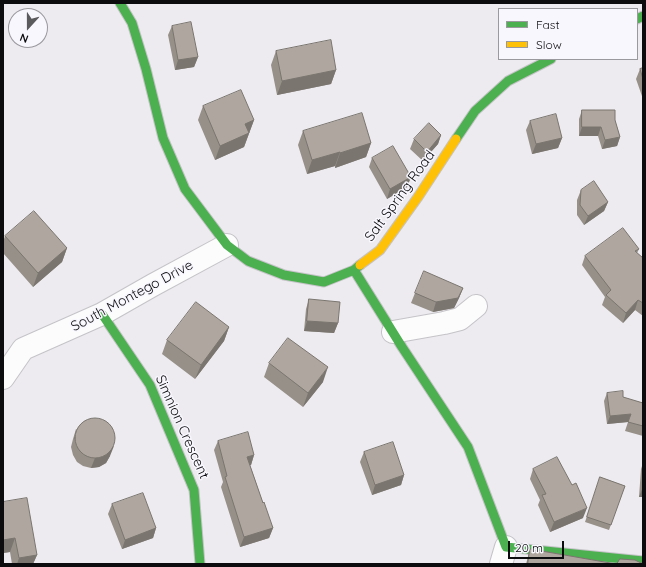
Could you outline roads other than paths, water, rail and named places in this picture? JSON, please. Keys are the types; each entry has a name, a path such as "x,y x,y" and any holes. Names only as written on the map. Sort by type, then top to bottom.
{"street":[{"name":"Salt Spring Road","path":"120,3 132,23 146,69 163,138 185,189 227,245 248,261 284,275 324,282 354,270 380,250 418,197 475,111 508,81 549,60"},
{"name":"South Montego Drive","path":"3,378 23,349 102,314 227,245"},
{"path":"354,270 468,447 503,555 643,561"},
{"path":"393,332 460,319 476,306"},
{"name":"Simnion Crescent","path":"102,314 150,385 194,490 200,564"}]}
